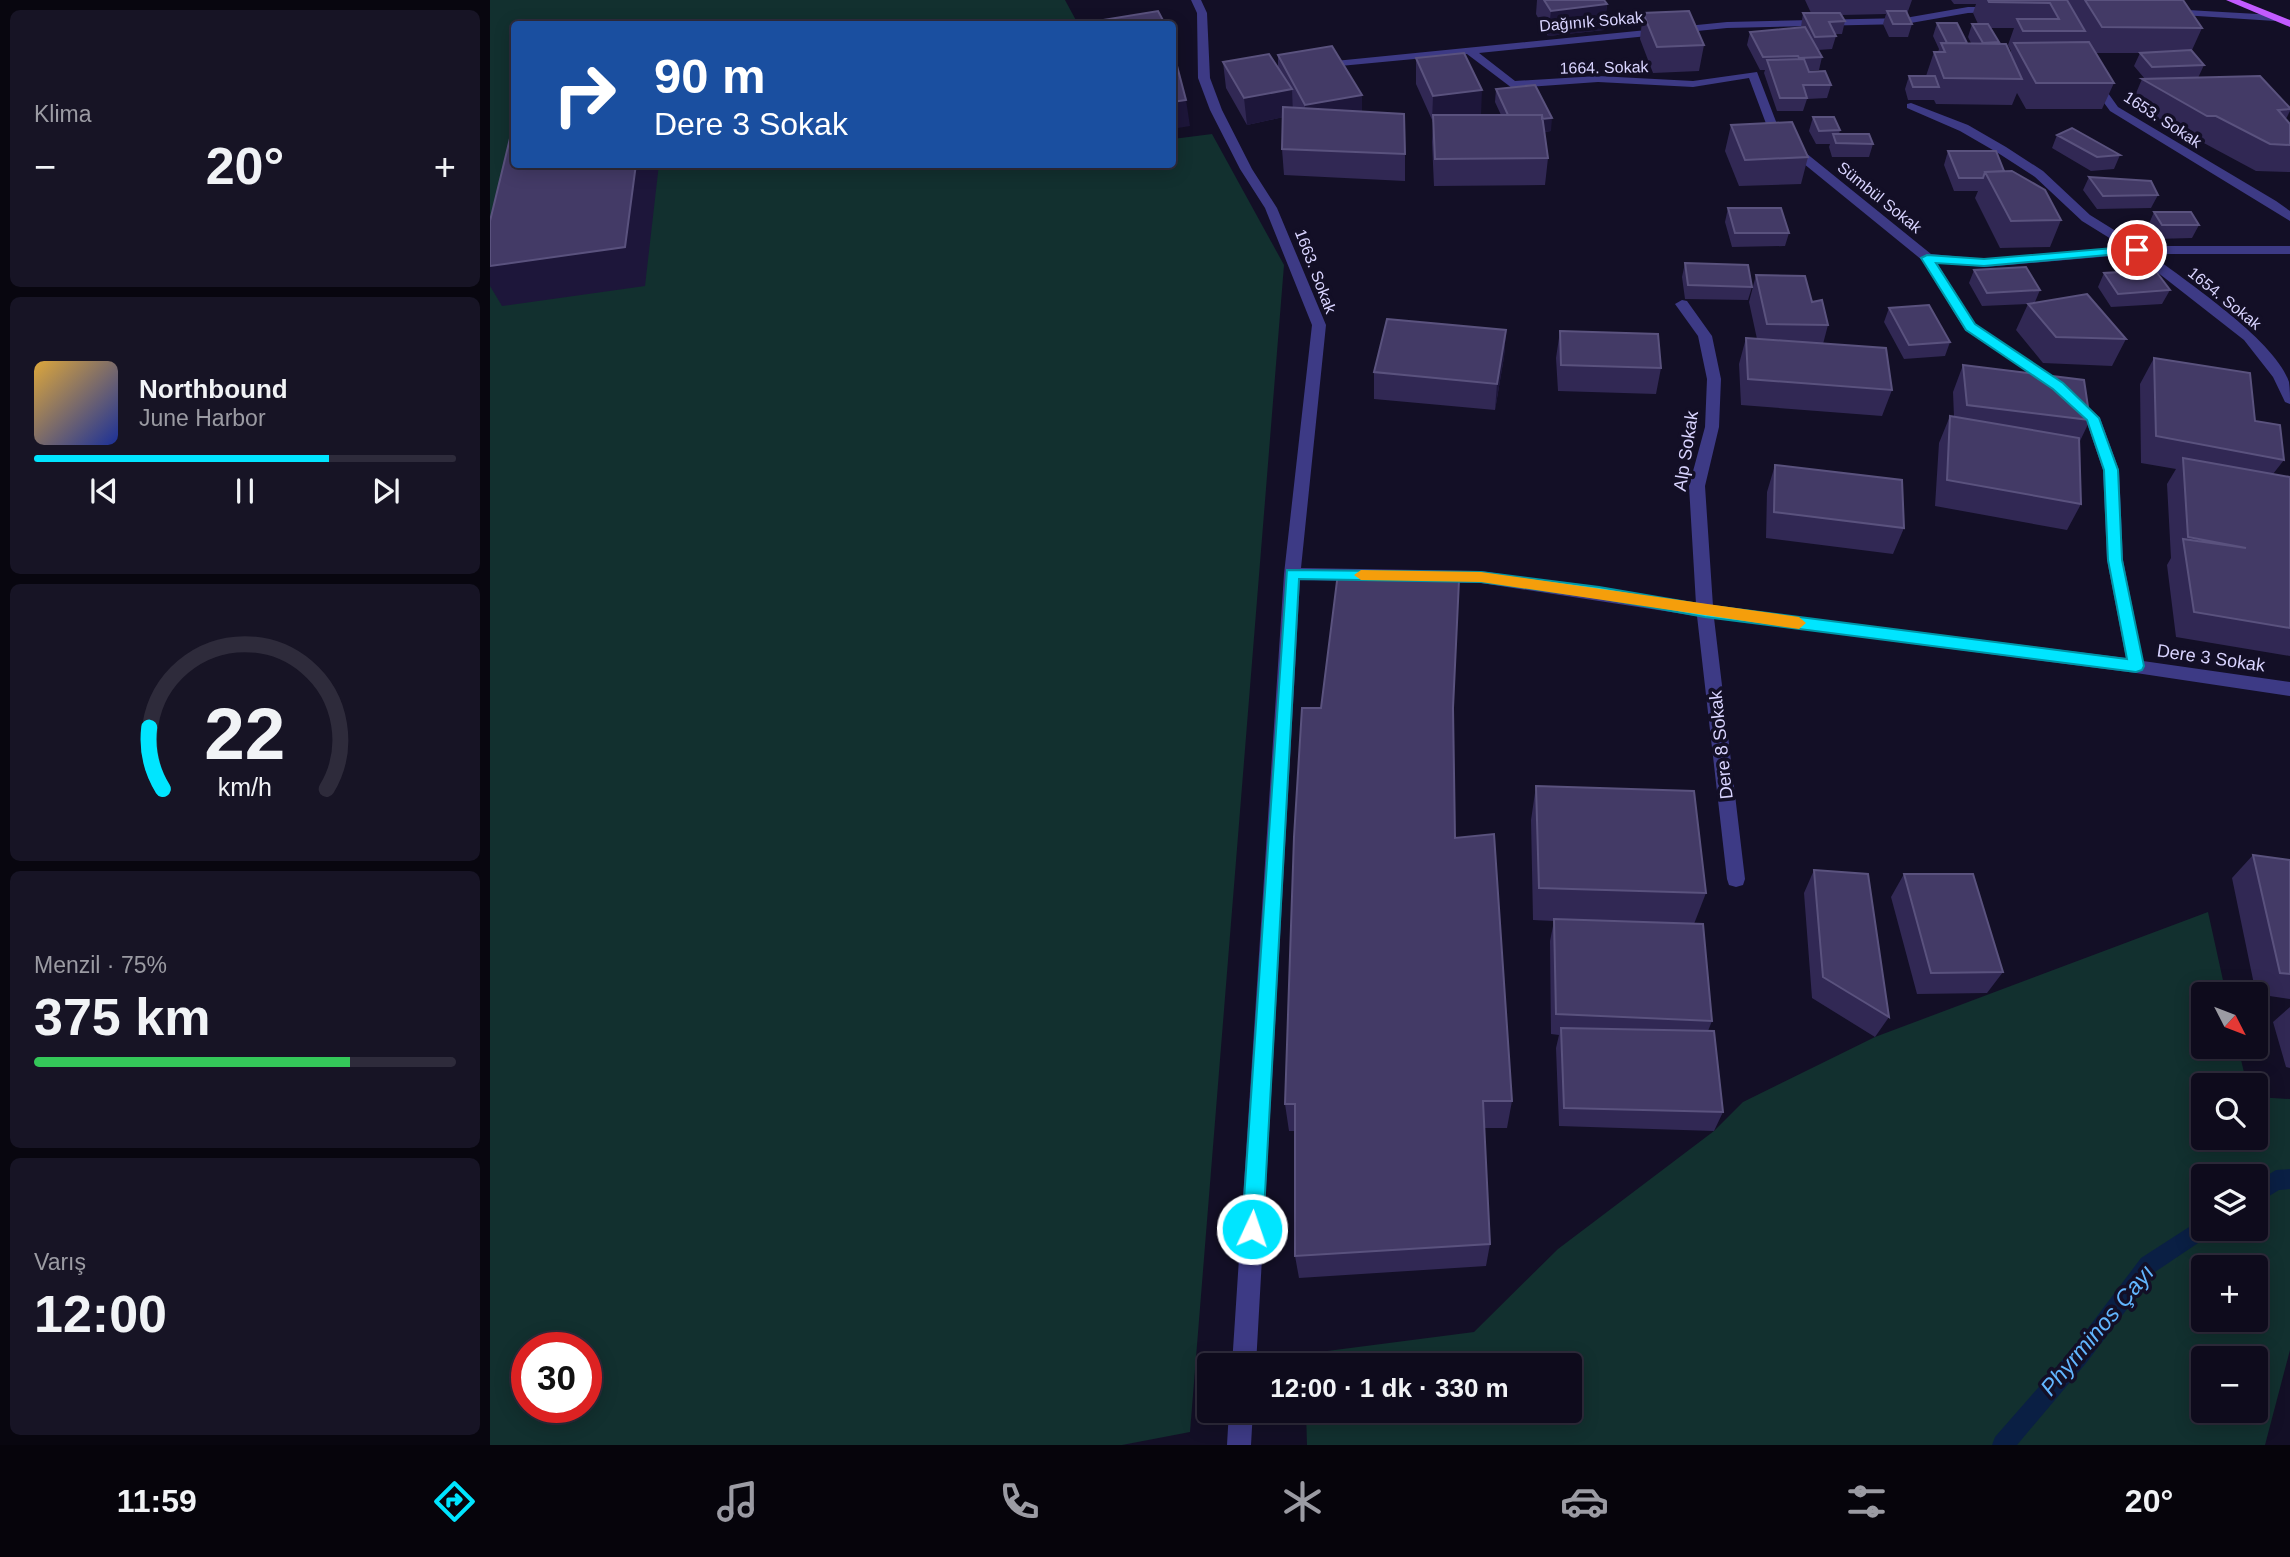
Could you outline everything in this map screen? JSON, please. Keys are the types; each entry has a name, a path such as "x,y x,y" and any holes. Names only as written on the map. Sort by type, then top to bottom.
{"main road":[{"path":"2231,0 2290,24"},
{"path":"2262,0 2290,11"}],"street":[{"name":"1663. Sokak","path":"1196,0 1202,13 1216,110 1246,169 1271,208 1319,325 1292,574 1245,1353"},
{"name":"Dağınık Sokak","path":"1301,67 1727,25 1905,21 1968,10 2005,10"},
{"path":"2157,12 2275,18"},
{"name":"1664. Sokak","path":"1468,49 1512,85 1598,79 1693,84 1753,74"},
{"name":"Sümbül Sokak","path":"1753,74 1775,134 1927,258 1970,327 2058,386 2093,418 2111,470 2115,560 2136,666"},
{"name":"1653. Sokak","path":"2089,75 2114,109 2290,217"},
{"name":"1654. Sokak","path":"1911,106 1964,128 2039,174 2086,218 2137,250 2249,337 2279,376 2290,399"},
{"path":"1927,258 1984,263 2137,250 2290,250"},
{"name":"Alp Sokak","path":"1682,304 1705,337 1714,379 1712,427 1697,486 1705,611"},
{"name":"Dere 3 Sokak","path":"1292,574 1481,577 1705,611 2136,666 2290,689"},
{"name":"Dere 8 Sokak","path":"1705,611 1736,879"},
{"path":"1239,1445 1240,1423"}],"green space":[{"path":"490,0 1065,0 1076,21 511,21 511,168 1176,168 1176,139 1212,134 1284,265 1190,1432 1122,1445 490,1445"},
{"path":"2208,912 2223,982 2191,982 2191,1059 2241,1059 2244,1073 2191,1073 2191,1150 2268,1150 2268,1098 2290,1099 2290,1350 2265,1445 1307,1445 1306,1423 1582,1423 1582,1353 1312,1353 1474,1332 1558,1249 1714,1131 1743,1102 1875,1037"}],"building":[{"path":"1544,0 1604,0 1607,4 1551,11"},
{"path":"1988,0 2067,0 2085,31 2023,31 2017,19 2059,19 2050,3"},
{"path":"2085,0 2183,0 2202,28 2102,27"},
{"path":"1158,11 1163,21 1104,21"},
{"path":"1689,11 1704,45 1657,47 1643,13"},
{"path":"1887,11 1906,11 1912,24 1893,24"},
{"path":"1803,13 1840,13 1845,21 1829,22 1836,36 1815,37"},
{"path":"1937,23 1957,23 1967,43 1947,43"},
{"path":"1972,24 1988,24 1999,42 1983,43"},
{"path":"1805,27 1822,57 1763,57 1750,32"},
{"path":"2089,42 2114,83 2036,83 2014,43"},
{"path":"1941,43 2006,44 2022,79 1944,78 1934,52 1945,52"},
{"path":"1332,46 1362,95 1305,105 1278,55"},
{"path":"2191,50 2204,65 2152,67 2140,53"},
{"path":"1464,53 1482,90 1433,96 1416,58"},
{"path":"1269,54 1292,89 1244,98 1223,62"},
{"path":"1804,59 1809,72 1825,71 1831,85 1803,85 1807,98 1780,98 1767,60"},
{"path":"1176,62 1186,100 1176,101"},
{"path":"1909,76 1935,76 1939,87 1913,87"},
{"path":"2260,76 2290,108 2278,110 2290,124 2290,145 2270,144 2216,116 2207,116 2142,79"},
{"path":"1535,85 1552,118 1542,119 1542,115 1508,115 1496,89"},
{"path":"1283,107 1404,114 1405,154 1282,149"},
{"path":"1433,115 1542,115 1548,158 1435,159"},
{"path":"1813,117 1834,117 1840,130 1819,131"},
{"path":"1792,122 1808,157 1745,160 1731,125"},
{"path":"2072,128 2120,155 2097,157 2057,135"},
{"path":"511,134 511,168 635,168 625,247 490,266 490,221"},
{"path":"1833,134 1869,134 1873,144 1836,143"},
{"path":"1948,151 1996,151 2004,171 1985,172 1983,178 1959,178"},
{"path":"2012,171 2045,190 2061,220 2011,221 1985,172"},
{"path":"2089,177 2151,181 2158,195 2103,196"},
{"path":"1728,208 1781,208 1789,233 1735,233"},
{"path":"2154,212 2191,212 2199,225 2162,225"},
{"path":"1685,263 1748,265 1752,287 1688,285"},
{"path":"2026,267 2040,290 1987,293 1974,270"},
{"path":"2155,270 2170,290 2118,294 2104,273"},
{"path":"1756,275 1805,276 1812,302 1822,300 1828,325 1767,324"},
{"path":"2087,294 2126,339 2056,337 2028,304"},
{"path":"1929,305 1950,342 1909,345 1889,308"},
{"path":"1387,319 1506,330 1497,384 1374,372"},
{"path":"1560,331 1658,334 1661,368 1561,365"},
{"path":"1746,338 1886,348 1892,390 1748,379"},
{"path":"2154,358 2250,373 2255,421 2280,425 2284,460 2156,436"},
{"path":"1963,365 2084,380 2090,420 1967,405"},
{"path":"1950,416 2079,438 2081,504 1947,480"},
{"path":"2183,458 2290,477 2290,628 2194,612 2183,539 2246,548 2188,537"},
{"path":"1775,465 1902,480 1904,528 1774,512"},
{"path":"1338,573 1459,580 1453,708 1455,838 1494,834 1512,1101 1483,1101 1490,1244 1295,1256 1295,1104 1285,1104 1294,837 1302,708 1321,708"},
{"path":"1536,786 1694,791 1706,893 1539,888"},
{"path":"2253,855 2290,860 2290,974 2280,973"},
{"path":"1814,870 1868,874 1889,1017 1823,977"},
{"path":"1904,874 1973,874 2003,972 1931,973"},
{"path":"1554,919 1703,924 1712,1021 1556,1014"},
{"path":"1561,1028 1714,1031 1723,1112 1564,1108"}],"waterway":[{"name":"Phyrminos Çayı","path":"2268,1186 2276,1180 2290,1179"},
{"name":"Phyrminos Çayı","path":"2003,1445 2080,1355 2148,1265 2191,1236"}],"slow traffic":[{"path":"1361,575 1481,577 1799,623"}],"route":[{"path":"1252,1229 1292,574 1481,577 1705,611 2136,666 2115,560 2111,470 2093,418 2058,386 1970,327 1927,258 1984,263 2137,250"}]}
